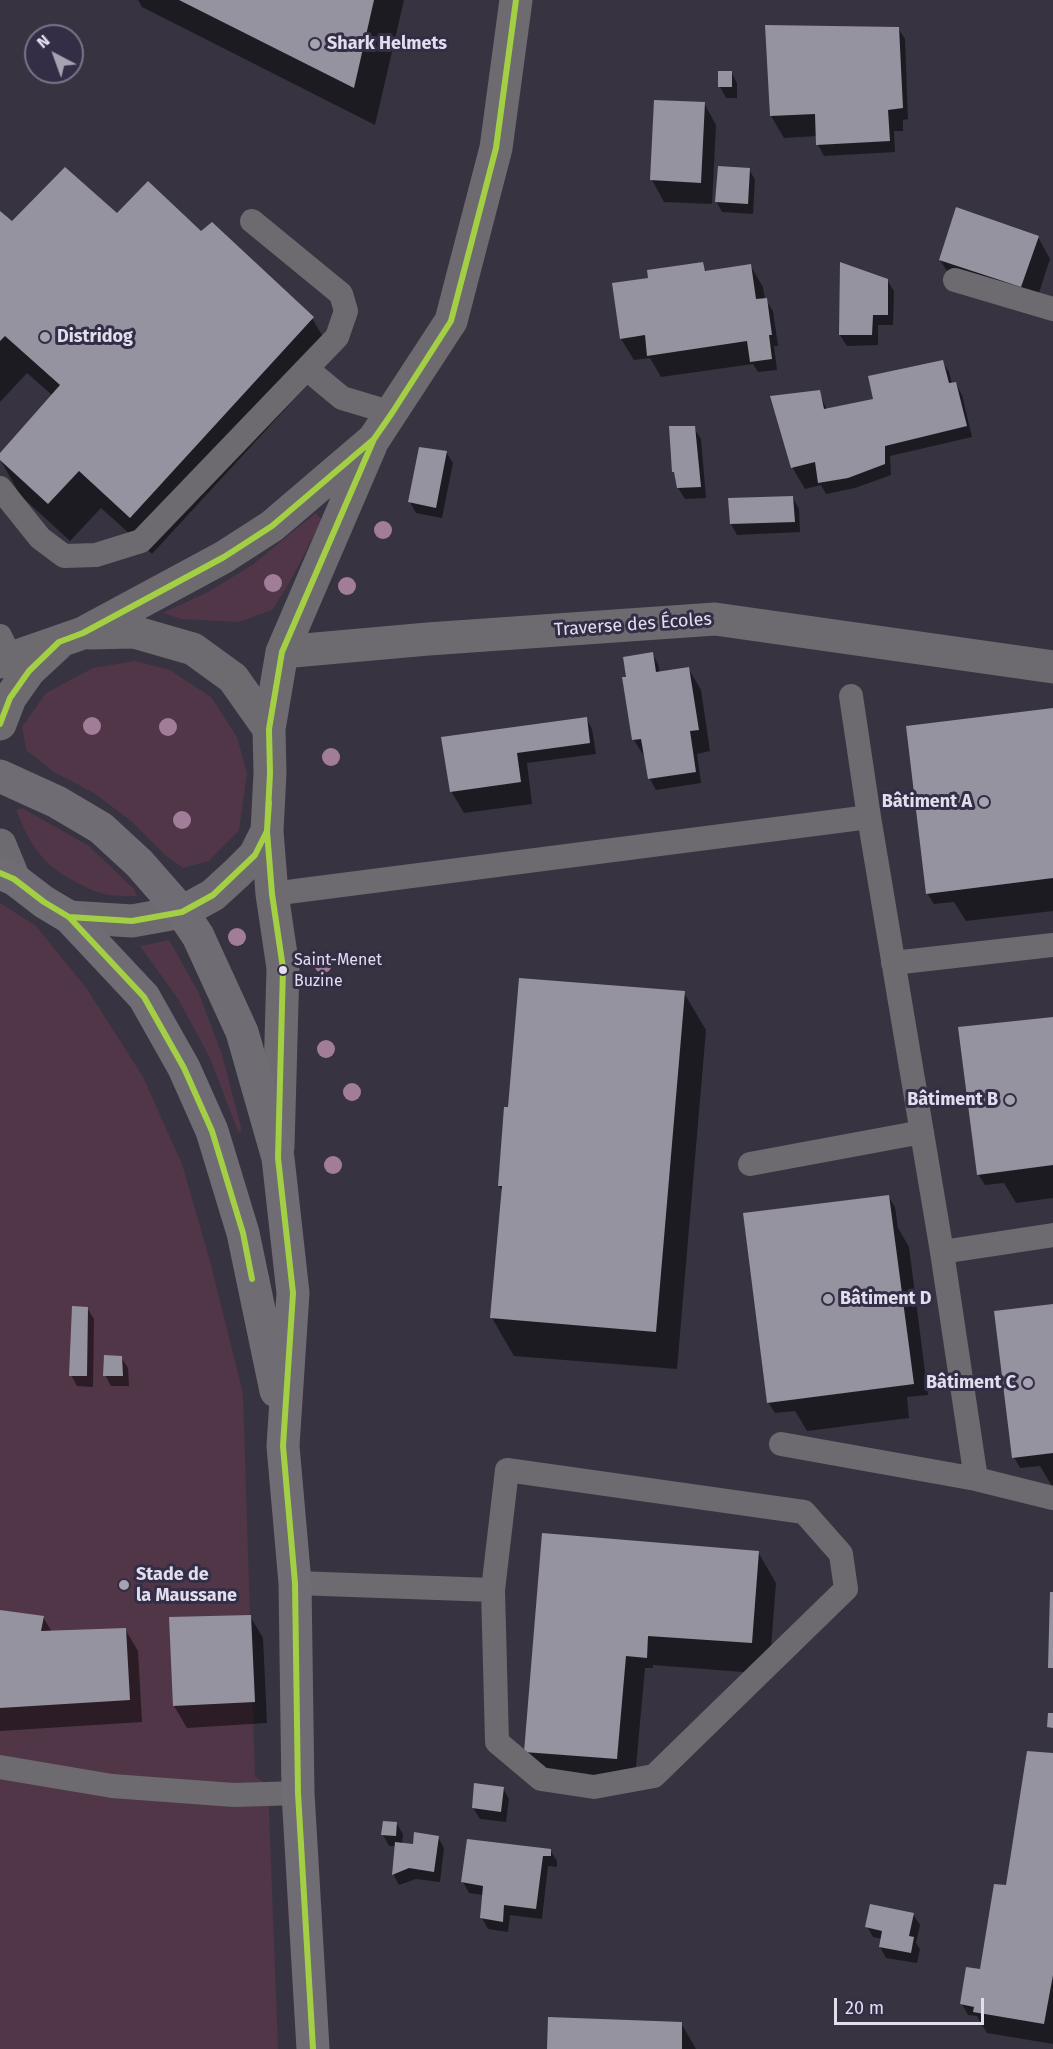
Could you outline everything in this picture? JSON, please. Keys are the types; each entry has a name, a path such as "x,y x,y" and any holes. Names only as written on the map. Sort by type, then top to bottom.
{"main road":[{"path":"0,776 57,802 101,828 139,863 182,912 198,936 242,1032 278,1158 293,1293 283,1446 295,1583 298,1793 313,2049"},
{"path":"7,876 69,917 144,996 184,1068 212,1131 243,1233 284,1428"}],"street":[{"path":"278,1158 283,968 272,894 267,831 270,773 269,729 282,652 383,426 451,321 496,148 516,0"},
{"path":"0,724 10,698 23,680 71,638 224,557 272,526 383,426"},
{"name":"Traverse des Écoles","path":"282,652 428,639 715,619 1053,667"},
{"path":"4,652 71,638 134,632 193,649 233,678 269,729"},
{"path":"69,917 132,921 182,912 213,895 237,873 255,855 267,831"},
{"path":"0,845 7,876"}],"lane":[{"path":"0,488 40,538 64,556 96,555 141,541 307,369 337,337 346,311 341,294 252,221"},
{"path":"955,280 1053,309"},
{"path":"307,369 342,398 383,426"},
{"path":"851,696 868,818 942,1252 976,1479"},
{"path":"272,894 868,818"},
{"path":"893,963 1053,945"},
{"path":"750,1164 922,1132"},
{"path":"942,1252 1053,1235"},
{"path":"781,1444 976,1479 1053,1498"},
{"path":"507,1470 804,1512 841,1554 846,1589 654,1776 594,1787 541,1779 497,1742 493,1590 507,1470"},
{"path":"295,1583 493,1590"},
{"path":"0,1767 112,1786 234,1795 298,1793"}],"shaded area":[{"path":"316,513 322,520 287,587 272,610 239,622 181,619 163,613 210,591 252,565"},
{"path":"135,661 170,670 211,697 237,737 247,773 239,830 209,861 183,868 165,855 131,821 94,793 54,772 26,750 22,727 46,693 93,668"},
{"path":"22,808 89,846 134,889 137,896 101,893 81,885 55,869 39,853 27,834 16,810"},
{"name":"Stade de la Maussane","path":"0,903 36,926 87,989 143,1077 182,1164 210,1261 243,1394 255,1777 268,1784 278,2049 0,2049"},
{"path":"169,940 198,991 222,1055 242,1131 238,1132 209,1056 178,999 140,946"}],"building":[{"name":"Shark Helmets","path":"179,0 374,0 354,88"},
{"path":"765,25 899,27 903,108 888,110 890,141 816,145 815,114 770,116"},
{"path":"718,71 732,71 732,87 718,87"},
{"path":"654,100 705,102 701,183 650,180"},
{"path":"718,166 750,168 748,204 715,202"},
{"path":"65,167 117,213 148,181 201,231 212,222 314,317 130,518 79,471 48,504 0,460 0,453 60,385 5,336 0,341 0,211 12,221"},
{"path":"956,207 1039,236 1021,287 939,260"},
{"path":"703,262 705,271 751,264 756,299 767,298 772,335 769,335 772,359 750,362 747,341 647,356 645,335 620,339 612,283 648,278 647,270"},
{"path":"840,262 888,279 888,315 873,315 872,335 839,335"},
{"path":"943,360 949,383 956,382 967,426 885,446 885,464 848,478 818,483 815,462 791,468 770,396 820,390 824,409 873,399 868,376"},
{"path":"669,426 695,426 701,487 677,488 674,472 672,472"},
{"path":"419,447 447,451 436,508 408,502"},
{"path":"793,496 795,522 730,524 728,498"},
{"path":"653,652 656,672 689,667 699,730 690,731 696,772 648,779 641,739 632,740 622,677 626,677 623,657"},
{"name":"Bâtiment A","path":"1053,708 1053,878 926,894 906,726"},
{"path":"587,717 590,743 517,753 521,782 450,792 441,737"},
{"path":"519,978 685,991 656,1332 490,1318 502,1186 498,1186 504,1107 508,1107"},
{"name":"Bâtiment B","path":"1053,1017 1053,1165 977,1175 958,1027"},
{"name":"Bâtiment D","path":"889,1195 914,1384 767,1403 743,1213"},
{"name":"Bâtiment C","path":"1053,1304 1053,1453 1012,1458 994,1311"},
{"path":"72,1306 88,1307 87,1376 69,1376"},
{"path":"104,1355 122,1356 123,1376 103,1376"},
{"path":"542,1533 759,1551 752,1643 648,1636 647,1658 626,1656 617,1759 524,1752"},
{"path":"1050,1592 1053,1592 1053,1668 1048,1668"},
{"path":"0,1610 44,1616 41,1631 126,1628 130,1700 0,1708"},
{"path":"251,1615 255,1702 173,1706 169,1617"},
{"path":"1048,1713 1053,1713 1053,1728 1047,1727"},
{"path":"1027,1751 1053,1753 1053,1975 1044,2024 973,2012 974,2007 960,2004 966,1967 980,1969 994,1884 1006,1885"},
{"path":"474,1783 504,1787 501,1812 472,1808"},
{"path":"383,1821 397,1822 396,1836 381,1835"},
{"path":"414,1832 439,1836 434,1872 409,1868 392,1875 395,1842 413,1844"},
{"path":"467,1839 551,1849 551,1856 543,1856 536,1909 504,1905 503,1922 480,1918 483,1886 461,1882"},
{"path":"870,1904 914,1913 909,1936 914,1937 911,1953 879,1947 882,1931 865,1927"},
{"path":"548,2017 682,2022 682,2049 547,2049"}],"transit line":[{"path":"0,724 10,698 29,671 59,642 83,633 224,557 272,526 374,439 451,321 496,148 516,0"},
{"path":"313,2049 298,1793 295,1583 283,1446 293,1293 278,1158 283,968 272,894 267,831 270,773 269,729 282,652 374,439"},
{"path":"69,917 132,921 182,912 213,895 255,855 267,831 269,802"},
{"path":"0,873 14,879 44,902 69,917 144,997 184,1068 212,1131 243,1233 252,1279"}],"place":[{"name":"Shark Helmets","path":"315,44"},
{"name":"Distridog","path":"45,337"},
{"name":"Bâtiment A","path":"984,802"},
{"name":"Saint-Menet Buzine","path":"283,970"},
{"name":"Bâtiment B","path":"1010,1100"},
{"name":"Bâtiment D","path":"828,1299"},
{"name":"Bâtiment C","path":"1028,1383"},
{"name":"Stade de la Maussane","path":"124,1585"}]}
